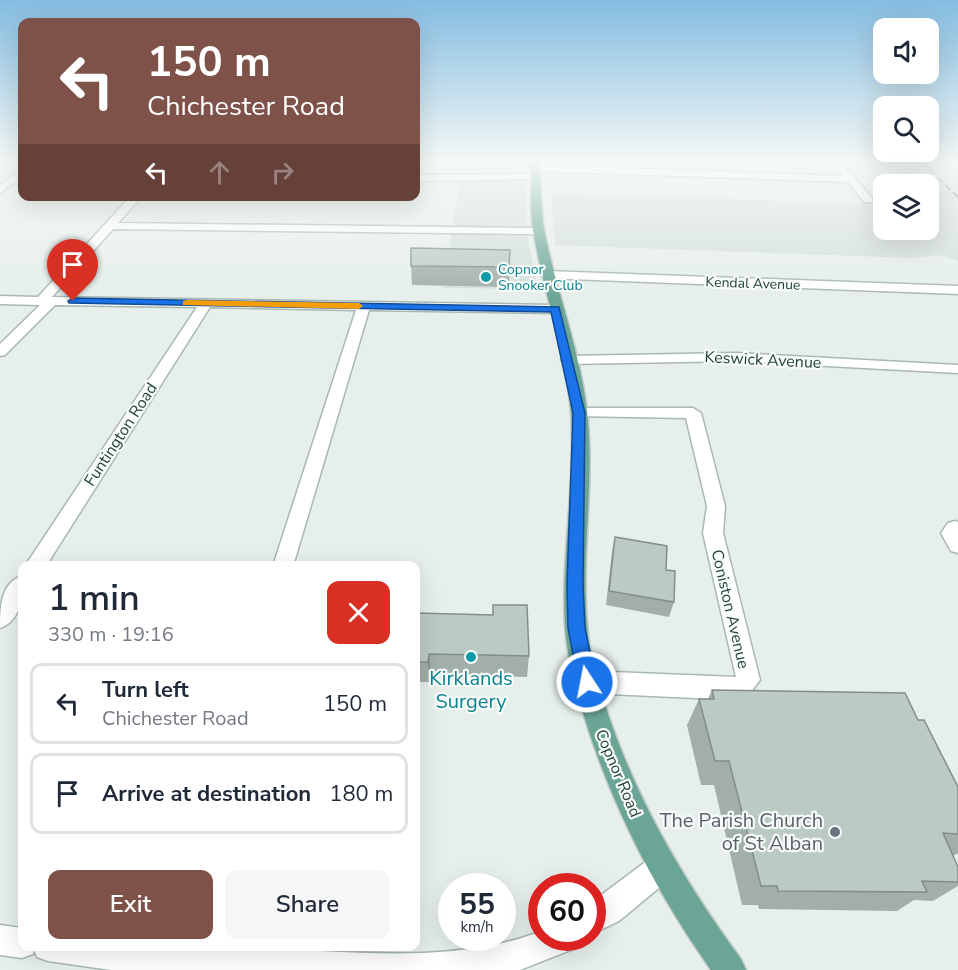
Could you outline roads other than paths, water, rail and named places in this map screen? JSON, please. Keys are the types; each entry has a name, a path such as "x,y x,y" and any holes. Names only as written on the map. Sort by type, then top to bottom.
{"main road":[{"name":"Copnor Road","path":"537,207 538,231 579,413 575,595 576,628 587,682 603,737 625,793 662,867 699,928 730,970"}],"street":[{"path":"0,352 127,207"},
{"path":"111,226 538,231"},
{"name":"Kendal Avenue","path":"547,275 958,290"},
{"path":"0,300 556,309"},
{"name":"Funtington Road","path":"38,561 206,303"},
{"path":"285,561 364,306"},
{"name":"Keswick Avenue","path":"568,360 714,356 958,369"},
{"name":"Coniston Avenue","path":"579,413 693,413 716,506 713,534 748,680 739,688 587,682"},
{"path":"0,619 18,590"},
{"path":"606,911 662,867"},
{"path":"0,940 18,942"},
{"path":"119,951 429,969 519,955 529,951"}],"place":[{"name":"Copnor Snooker Club","path":"486,277"},
{"name":"Kirklands Surgery","path":"471,657"},
{"name":"The Parish Church of St Alban","path":"835,832"}]}
